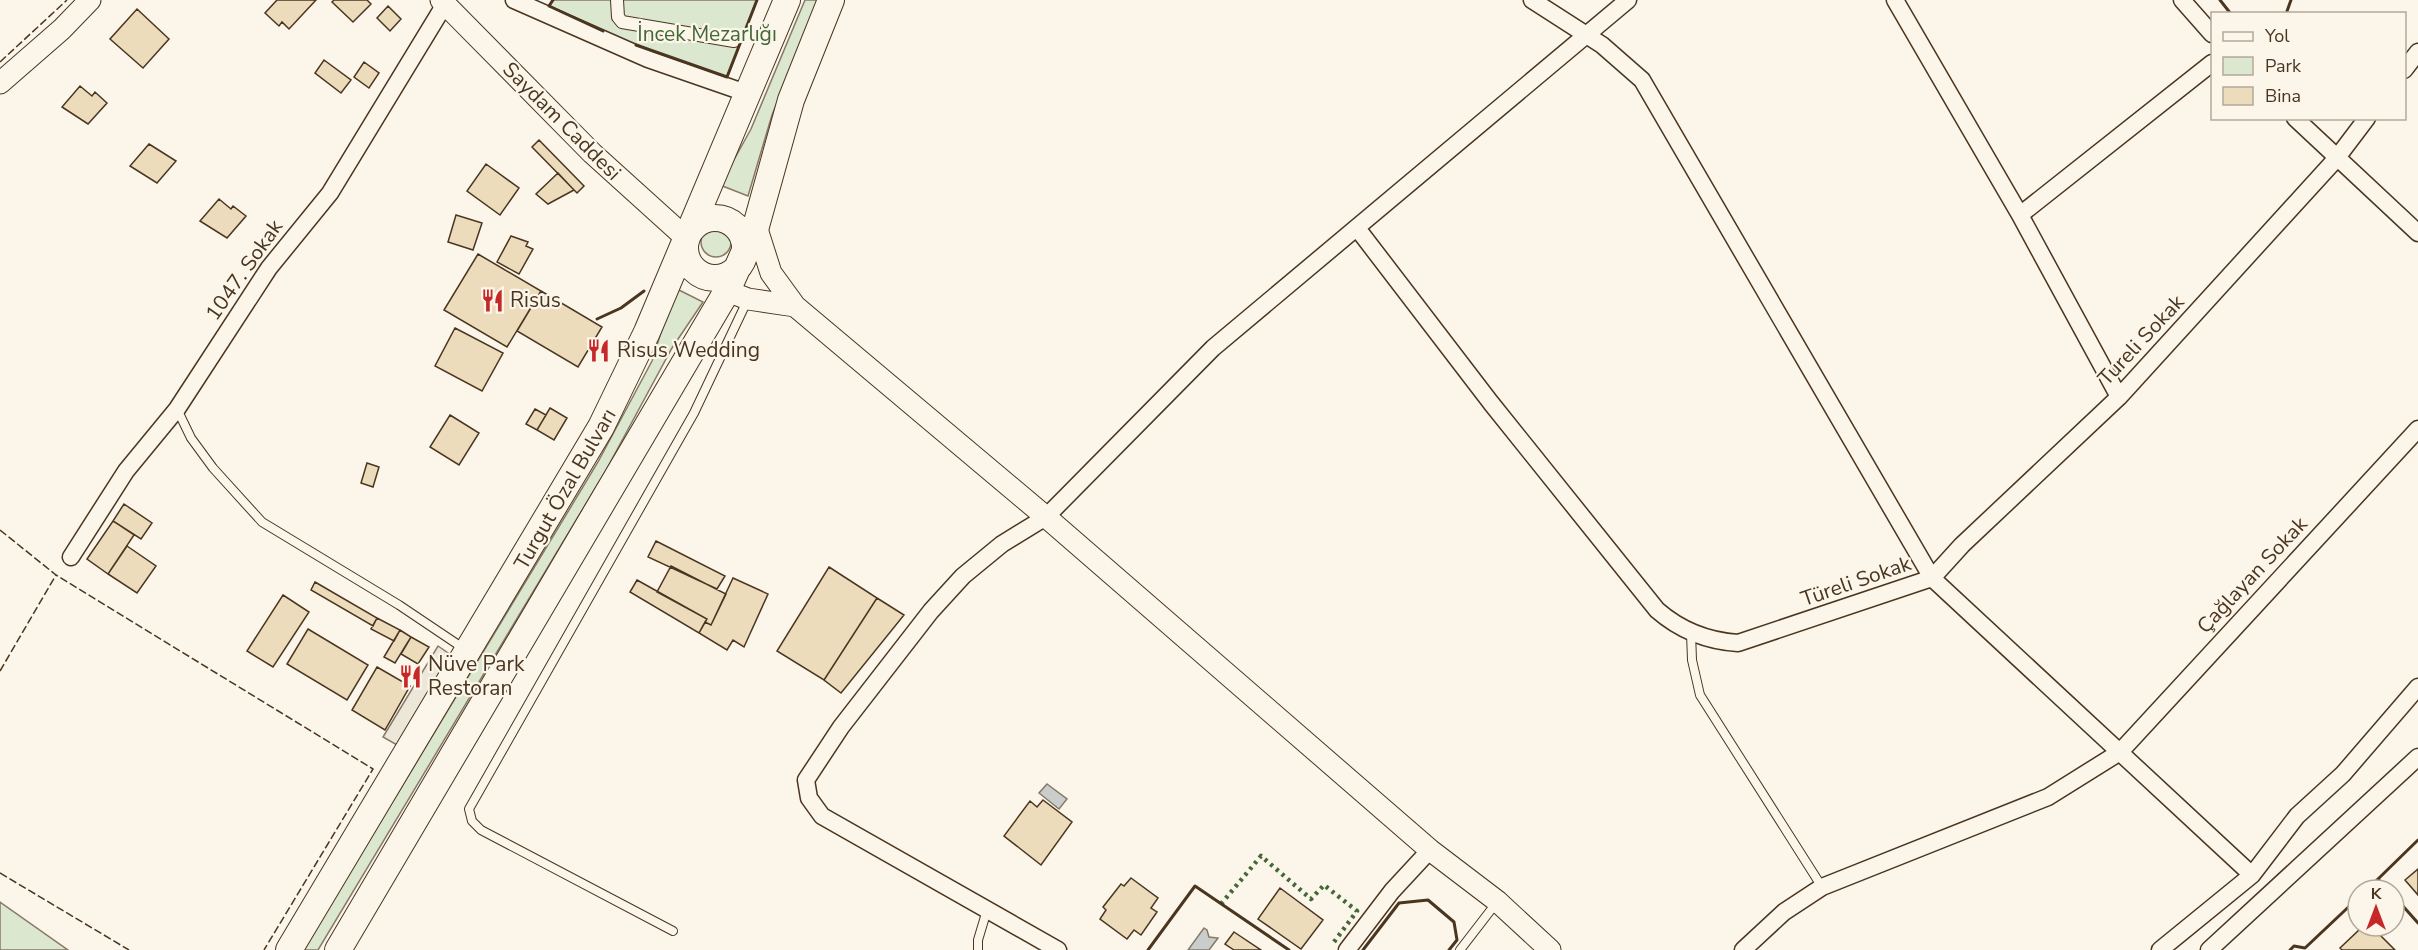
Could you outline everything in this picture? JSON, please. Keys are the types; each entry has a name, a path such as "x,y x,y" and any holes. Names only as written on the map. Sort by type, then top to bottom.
{"main road":[{"name":"Turgut Özal Bulvarı","path":"289,950 469,652 601,427 647,332 787,0"},
{"name":"Turgut Özal Bulvarı","path":"338,950 737,295 741,262 756,226 788,110 831,0"},
{"path":"707,219 726,220 735,225 745,243 741,262 726,276 706,277 697,273 686,257 686,238 691,230 707,219"}],"street":[{"path":"0,83 62,29 90,0"},
{"path":"514,0 539,5 648,59 749,94"},
{"path":"617,0 618,17 622,21 734,41"},
{"path":"1532,0 1602,45 1642,80 1932,578 2252,875"},
{"path":"1058,950 822,816 809,798 806,780 841,727 946,593 988,555 1047,517 1213,348 1628,0"},
{"path":"1895,0 2020,215 2119,397"},
{"path":"2182,0 2211,33"},
{"name":"Saydam Caddesi","path":"443,2 592,153 686,238"},
{"name":"1047. Sokak","path":"71,557 126,471 177,408 269,268 340,178 443,2"},
{"path":"2406,67 2418,52"},
{"path":"2020,215 2211,64"},
{"path":"2297,120 2336,159 2418,233"},
{"name":"Tureli Sokak","path":"1932,578 1962,545 2119,397 2336,159 2365,120"},
{"path":"756,226 771,273 795,306 1047,517 1430,850 1497,902 1550,950"},
{"name":"Türeli Sokak","path":"1357,228 1643,592 1667,619 1691,633 1738,644 1932,578"},
{"path":"737,295 795,306"},
{"name":"Çağlayan Sokak","path":"1743,950 1784,912 1822,888 2048,797 2120,752 2418,429"},
{"path":"2160,950 2252,875 2297,816 2343,774 2418,687"},
{"path":"2209,950 2418,757"},
{"path":"1347,950 1392,891 1430,850"}],"lane":[{"path":"673,931 481,830 472,821 469,810 694,413 737,295"},
{"path":"177,408 191,438 213,468 262,522 399,605 469,652"},
{"path":"1691,633 1692,660 1700,695 1822,888"},
{"path":"1460,950 1497,902"},
{"path":"978,950 978,940 987,910"}],"green space":[{"name":"İncek Mezarlığı","path":"553,0 757,0 727,77 624,41 549,6"},
{"path":"805,0 819,0 772,115 748,196 720,185 751,129"},
{"path":"716,227 727,231 731,242 727,253 716,257 705,253 701,242 705,231"},
{"path":"675,288 703,302 672,348 605,472 318,950 303,950 598,462 652,361"},
{"path":"0,902 68,950 0,950"}],"shaded area":[{"path":"438,646 451,655 397,745 383,737"},
{"path":"1047,784 1067,799 1059,809 1039,793"},
{"path":"1204,928 1209,937 1218,938 1209,950 1188,950"}],"building":[{"path":"277,0 316,0 289,29 282,22 279,26 265,13"},
{"path":"334,0 367,0 371,4 353,22 332,2"},
{"path":"388,6 401,19 390,31 377,18"},
{"path":"137,9 169,39 143,68 110,39"},
{"path":"324,60 351,80 341,93 315,73"},
{"path":"364,62 379,73 369,88 354,77"},
{"path":"80,86 92,96 95,92 107,103 88,124 62,107"},
{"path":"539,140 584,186 577,193 532,147"},
{"path":"149,144 176,161 157,183 130,166"},
{"path":"486,164 519,188 500,215 467,191"},
{"path":"558,173 574,190 548,204 536,194"},
{"path":"219,199 231,209 233,206 246,216 227,238 200,221"},
{"path":"456,215 482,223 473,250 448,242"},
{"path":"511,236 528,242 526,246 533,249 519,274 497,262"},
{"name":"Risus","path":"478,254 541,291 507,347 444,310"},
{"path":"541,291 602,327 578,367 517,331"},
{"path":"455,328 503,353 482,391 435,366"},
{"path":"550,408 567,418 554,440 537,430"},
{"path":"535,409 546,415 537,430 526,424"},
{"path":"450,415 479,433 459,465 430,447"},
{"path":"367,463 379,467 373,487 361,483"},
{"path":"124,504 152,523 141,539 113,521"},
{"path":"113,521 134,535 108,574 87,559"},
{"path":"656,541 725,576 717,589 648,557"},
{"path":"127,546 156,566 137,593 108,574"},
{"path":"671,566 726,594 711,625 705,622 707,619 657,592"},
{"path":"829,567 877,598 824,680 777,651"},
{"path":"733,578 768,594 744,647 733,640 727,650 699,633 705,622 711,625"},
{"path":"637,580 707,619 699,633 630,592"},
{"path":"315,582 377,618 373,626 311,590"},
{"path":"283,595 309,612 273,667 247,651"},
{"path":"877,598 904,615 841,693 824,680"},
{"path":"377,618 400,630 394,641 371,629"},
{"path":"308,629 368,665 347,700 287,664"},
{"path":"400,630 411,637 395,663 384,657"},
{"path":"411,637 429,647 418,664 401,654"},
{"path":"377,667 410,686 385,730 352,710"},
{"path":"1043,800 1072,822 1041,865 1004,836 1030,801 1037,807"},
{"path":"2418,869 2418,895 2406,881"},
{"path":"1131,878 1158,898 1151,908 1157,912 1141,935 1134,930 1127,939 1100,919 1106,910 1103,907 1121,884 1124,886"},
{"path":"1280,888 1323,920 1301,949 1258,919"},
{"path":"1234,932 1261,950 1234,950 1225,944"},
{"path":"2350,938 2383,938 2395,950 2342,950 2340,948"}],"hedge":[{"path":"1221,904 1261,856 1311,899 1324,885 1357,911 1334,942"}],"fence":[{"path":"0,62 67,0"},
{"path":"0,530 56,575 373,769 264,950"},
{"path":"0,671 56,575"},
{"path":"0,873 129,950"}],"wall":[{"path":"553,0 549,6 603,31"},
{"path":"636,45 727,77 757,0"},
{"path":"2220,0 2229,12"},
{"path":"2287,12 2291,0"},
{"path":"597,319 621,308 644,291"},
{"path":"2379,878 2418,840"},
{"path":"1148,950 1195,886 1289,950"},
{"path":"1363,950 1399,903 1428,900 1454,922 1457,940 1449,950"},
{"path":"2290,950 2294,946 2305,948 2346,909"},
{"path":"2406,910 2418,923"}],"place":[{"name":"Risus","path":"492,300"},
{"name":"Risus Wedding","path":"599,350"},
{"name":"Nüve Park Restoran","path":"410,676"}]}
